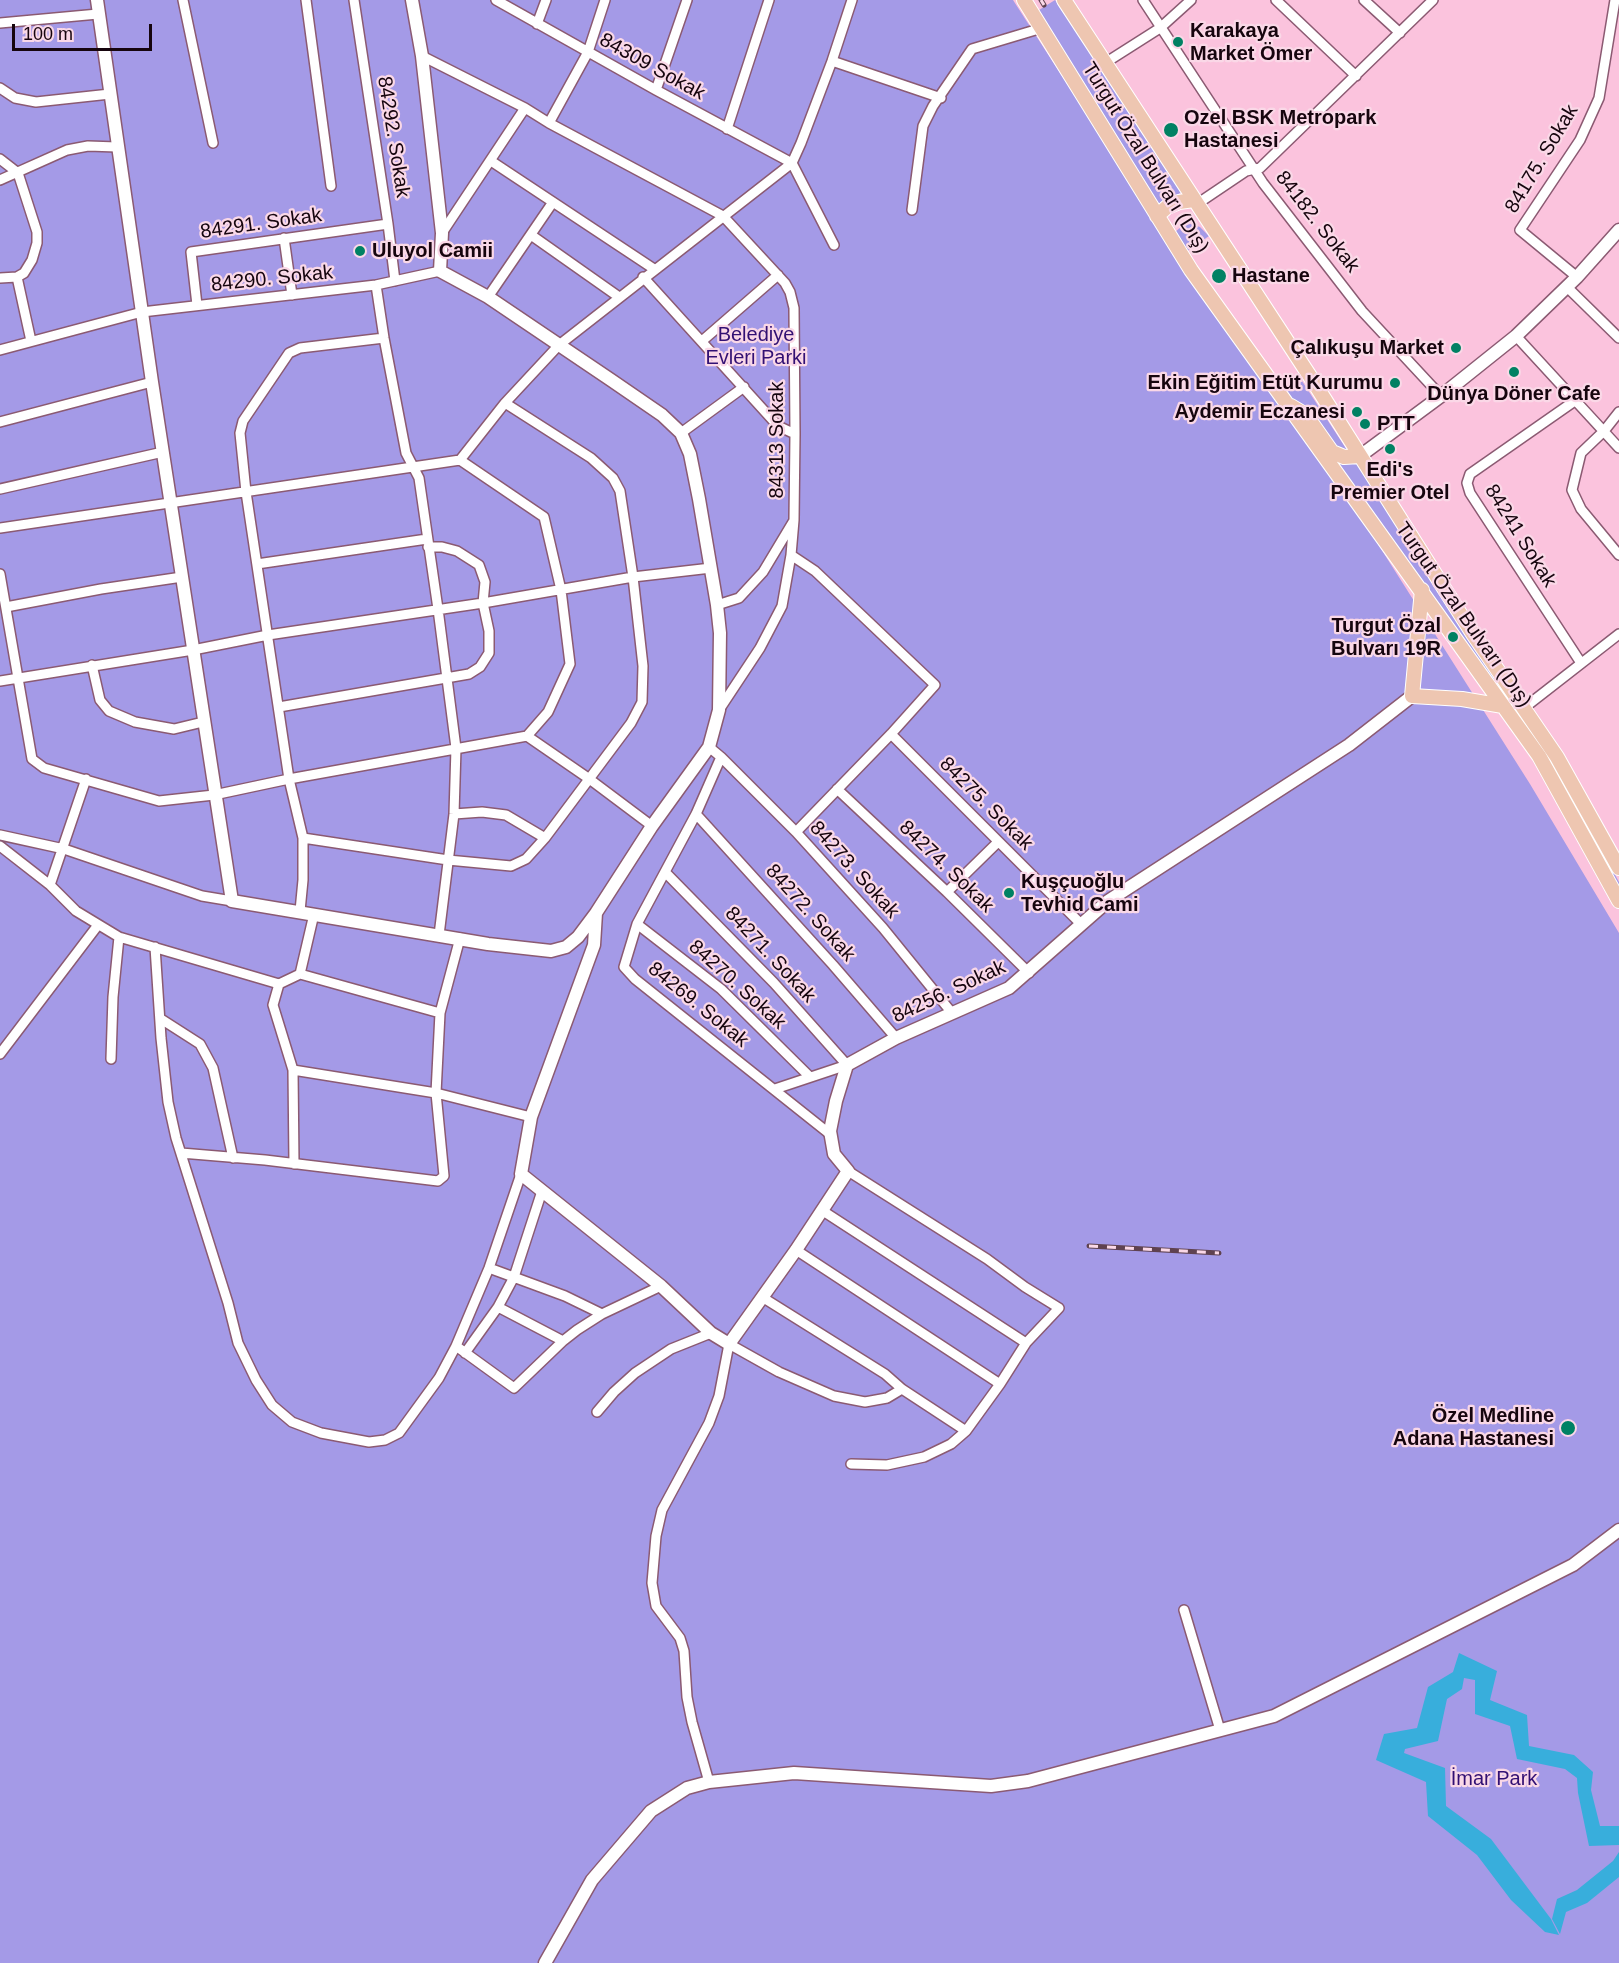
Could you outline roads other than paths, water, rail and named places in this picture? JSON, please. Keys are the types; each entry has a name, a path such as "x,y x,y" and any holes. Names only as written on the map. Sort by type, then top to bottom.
{"main road":[{"name":"Turgut Özal Bulvarı (Dış)","path":"1024,0 1191,270 1539,756 1619,901"},
{"name":"Turgut Özal Bulvarı (Dış)","path":"1064,0 1313,381 1473,634 1557,757 1619,868"},
{"path":"1157,216 1167,207 1179,202 1195,202"},
{"path":"1283,401 1306,415 1332,452 1344,457 1360,456"},
{"path":"1422,590 1412,696 1462,699 1503,706"}],"street":[{"path":"97,0 203,723 232,901"},
{"path":"183,0 213,143"},
{"path":"306,0 331,186"},
{"name":"84292. Sokak","path":"354,0 395,281"},
{"path":"0,834 64,849 202,896 488,944 551,951 566,946 578,937 652,826 709,747 719,711 720,633 711,568 690,454 681,433 662,416 488,297 440,271 442,233 422,56 412,0"},
{"name":"84309 Sokak","path":"496,0 792,163"},
{"path":"537,24 546,0"},
{"path":"549,123 588,52 605,0"},
{"path":"656,90 687,0"},
{"path":"728,129 769,0"},
{"path":"0,528 170,501 460,460 505,404 559,345 654,268 792,163 832,61 852,0"},
{"name":"84182. Sokak","path":"1143,0 1254,170 1362,311 1441,396"},
{"path":"1105,63 1161,28 1191,0"},
{"path":"1276,0 1356,76"},
{"path":"1364,0 1400,33"},
{"path":"1195,202 1246,171 1260,168 1433,0"},
{"name":"84175. Sokak","path":"1577,277 1520,230 1580,140 1599,98 1615,0"},
{"path":"0,23 98,14"},
{"path":"912,210 923,126 933,106 941,98 972,49 1042,28"},
{"name":"84313 Sokak","path":"422,56 525,108 723,216 778,275 790,292 794,308 795,434 794,520 791,555 782,606 760,648 719,711"},
{"path":"832,61 941,98"},
{"path":"0,88 15,98 36,102 110,94"},
{"path":"442,233 525,108"},
{"path":"0,180 67,150 88,146 117,147"},
{"path":"0,159 18,173 37,232 37,243 28,267 18,277 0,278"},
{"path":"491,161 654,268"},
{"path":"792,163 834,245"},
{"path":"488,297 553,202"},
{"name":"84291. Sokak","path":"197,305 191,252 388,224"},
{"path":"1360,456 1441,396 1516,336 1577,277 1619,230"},
{"path":"531,235 619,297"},
{"path":"284,238 292,295"},
{"name":"84290. Sokak","path":"0,350 142,312 376,285 440,271"},
{"path":"702,341 778,275"},
{"path":"18,277 31,341"},
{"path":"643,277 778,426 795,434"},
{"path":"376,285 406,453 419,478 456,748 454,814 439,935"},
{"path":"1567,287 1619,338"},
{"path":"1516,336 1619,448"},
{"path":"300,911 303,838 289,779 246,492 240,439 241,427 285,356 300,348 384,338"},
{"path":"0,422 152,382"},
{"path":"681,433 744,387"},
{"name":"84241 Sokak","path":"1576,399 1470,474 1467,483 1470,493 1581,663"},
{"path":"303,838 448,860 511,866 526,859 545,838 631,723 642,702 643,666 620,491 613,478 591,458 505,404"},
{"path":"1619,412 1604,431 1581,453 1572,490 1581,509 1619,555"},
{"path":"0,489 163,452"},
{"path":"0,574 32,759 44,768 159,801 214,795 289,779 527,736 548,712 570,664 561,590 544,517 460,460"},
{"path":"717,605 739,598 763,572 794,520"},
{"path":"257,564 428,543 457,551 480,565 485,582 483,603 489,631 489,653 480,667 469,674 279,707"},
{"path":"791,555 815,572 935,685 796,832"},
{"path":"0,681 193,650 268,635 483,603 633,577 711,568"},
{"path":"6,608 101,589 182,577"},
{"path":"1524,708 1619,634"},
{"path":"92,665 100,700 109,711 135,722 174,729 203,723"},
{"name":"84256. Sokak","path":"847,1065 896,1038 1009,988 1029,973 1108,901 1349,745 1412,696"},
{"name":"84275. Sokak","path":"891,734 1081,924"},
{"path":"527,736 652,826"},
{"path":"709,747 721,757"},
{"name":"84269. Sokak","path":"721,757 696,814 638,924 624,967 635,979 831,1135"},
{"name":"84273. Sokak","path":"721,757 796,832 883,928 952,1013"},
{"path":"50,885 86,779"},
{"name":"84274. Sokak","path":"837,789 1029,973"},
{"path":"454,814 482,812 506,815 545,838"},
{"name":"84272. Sokak","path":"696,814 833,964 896,1038"},
{"path":"947,892 998,842"},
{"path":"0,846 50,885 76,911 120,937 279,984 300,974 440,1013"},
{"name":"84271. Sokak","path":"665,872 774,983 847,1065"},
{"path":"155,948 168,1102 238,1343 256,1380 272,1405 292,1422 321,1433 377,1442 391,1438 405,1424 440,1378 489,1268 521,1174 531,1117 594,945 596,913"},
{"path":"300,974 314,914"},
{"name":"84270. Sokak","path":"638,924 721,988 809,1076"},
{"path":"0,1054 98,925"},
{"path":"111,1059 113,997 120,937"},
{"path":"181,1153 438,1181 444,1176 436,1093 440,1013 460,938"},
{"path":"279,984 273,1005 293,1070 294,1164"},
{"path":"161,1019 200,1044 213,1068 233,1158"},
{"path":"775,1089 847,1065"},
{"path":"847,1065 836,1101 831,1135 834,1154 848,1172 987,1259 1059,1308 1026,1343 966,1431 951,1444 924,1458 888,1465 851,1464"},
{"path":"293,1070 436,1093 531,1117"},
{"path":"709,1782 690,1714 684,1651 680,1638 656,1606 652,1583 656,1536 662,1510 708,1423 719,1396 729,1344 848,1172"},
{"path":"521,1174 661,1286 711,1333 729,1344 779,1372 834,1396 865,1402 887,1398 902,1389"},
{"path":"465,1353 498,1307 514,1277 542,1191"},
{"path":"823,1211 1026,1343"},
{"path":"796,1250 1000,1384"},
{"path":"489,1268 565,1296 602,1314"},
{"path":"456,1346 514,1388 563,1341 602,1314 661,1286"},
{"path":"762,1297 885,1374 902,1389 966,1431"},
{"path":"498,1307 563,1341"},
{"path":"597,1412 635,1372 671,1349 711,1333"},
{"path":"545,1963 592,1880 651,1811 687,1788 709,1782 794,1773 991,1786 1028,1781 1274,1716 1573,1565 1619,1530"},
{"path":"1184,1610 1221,1730"}],"water":[{"path":"1459,1653 1497,1671 1490,1700 1527,1715 1529,1746 1574,1755 1593,1772 1591,1790 1600,1826 1619,1826 1619,1845 1589,1846 1577,1778 1565,1769 1517,1759 1510,1726 1475,1714 1475,1680 1464,1678 1462,1689 1447,1699 1438,1741 1405,1749 1404,1753 1445,1768 1446,1806 1491,1839 1551,1919 1559,1935 1545,1932 1511,1900 1477,1855 1428,1816 1426,1782 1376,1760 1384,1734 1417,1728 1428,1687 1453,1672"},
{"path":"1619,1852 1619,1877 1587,1903 1566,1912 1560,1934 1552,1919 1557,1899 1577,1890 1613,1861"}],"railway":[{"path":"1041,0 1044,5"},
{"path":"1089,1246 1219,1253"}],"place":[{"name":"Karakaya Market Ömer","path":"1178,42"},
{"name":"Ozel BSK Metropark Hastanesi","path":"1171,130"},
{"name":"Uluyol Camii","path":"360,251"},
{"name":"Hastane","path":"1219,276"},
{"name":"Çalıkuşu Market","path":"1456,348"},
{"name":"Dünya Döner Cafe","path":"1514,372"},
{"name":"Ekin Eğitim Etüt Kurumu","path":"1395,383"},
{"name":"Aydemir Eczanesi","path":"1357,412"},
{"name":"PTT","path":"1365,424"},
{"name":"Edi's Premier Otel","path":"1390,449"},
{"name":"Turgut Özal Bulvarı 19R","path":"1453,637"},
{"name":"Kuşçuoğlu Tevhid Cami","path":"1009,893"},
{"name":"Özel Medline Adana Hastanesi","path":"1568,1428"}],"park label":[{"name":"Belediye Evleri Parki","path":"756,346"},
{"name":"İmar Park","path":"1494,1779"}]}
